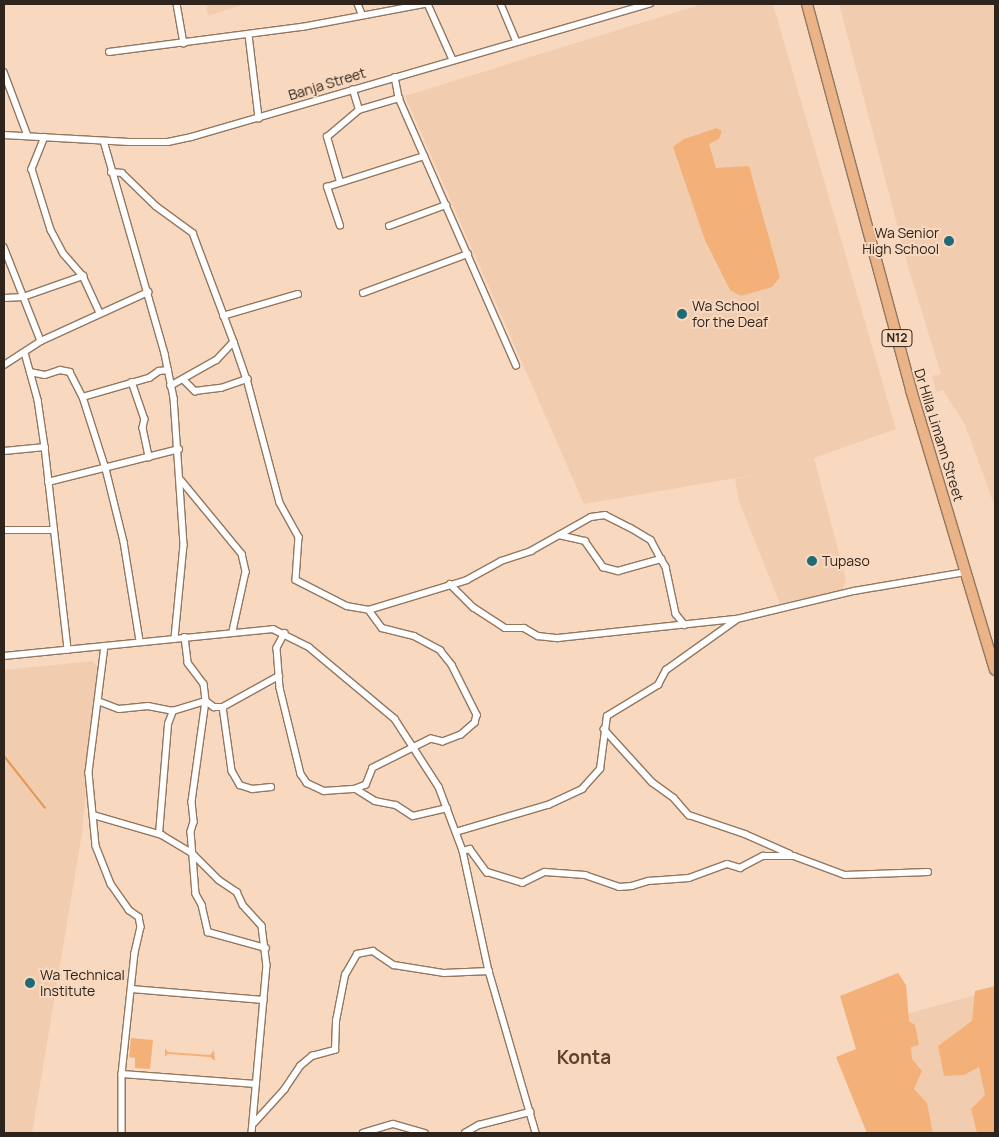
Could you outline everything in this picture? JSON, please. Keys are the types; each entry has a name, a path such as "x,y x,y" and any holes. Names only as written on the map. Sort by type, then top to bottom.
{"highway":[{"name":"Dr Hilla Limann Street","path":"807,4 911,390 995,670"}],"street":[{"path":"177,4 184,43"},
{"path":"358,4 362,14"},
{"path":"109,52 249,34 426,4 453,60"},
{"path":"501,4 517,42"},
{"name":"Banja Street","path":"4,136 168,142 259,118 650,4"},
{"path":"249,34 259,118"},
{"path":"4,72 28,136"},
{"path":"395,77 399,98 516,365"},
{"path":"353,90 359,110"},
{"path":"340,182 328,137 359,110 399,98"},
{"path":"45,137 32,169 51,230 64,254 83,276 100,313"},
{"path":"104,141 111,172 148,292 172,386 179,449 184,545 175,638"},
{"path":"340,226 327,194 327,187 424,156"},
{"path":"111,172 122,173 141,194 193,233 247,378 280,503 299,537 296,580 347,606 369,610 467,580 559,535 575,524 605,515 651,540 666,567 676,614 685,625"},
{"path":"389,226 446,205"},
{"path":"4,247 41,341"},
{"path":"363,293 468,254"},
{"path":"4,298 23,297 83,276"},
{"path":"4,365 41,341 148,292"},
{"path":"223,316 298,294"},
{"path":"172,386 217,360 234,342"},
{"path":"25,353 45,447 68,650"},
{"path":"30,372 45,375 60,370 70,372 82,397 106,468 124,542 140,641"},
{"path":"82,397 168,370"},
{"path":"184,380 195,391 221,388 247,378"},
{"path":"132,382 145,420 143,428 149,457"},
{"path":"4,451 45,447"},
{"path":"48,482 179,449"},
{"path":"181,480 242,554 246,572 233,631"},
{"path":"4,530 54,530"},
{"path":"559,535 585,541 603,567 618,570 661,559"},
{"path":"450,584 474,606 505,628 524,628 538,636 558,638 583,633 685,625 737,618 854,591 966,572"},
{"path":"285,633 276,648 279,676 304,780 324,791 356,789 366,785 374,768 414,745 431,738 443,742 462,735 475,723 477,715 452,666 440,650 414,636 382,628 369,610"},
{"path":"456,832 548,805 582,790 600,769 607,716 658,685 666,670 737,618"},
{"path":"4,656 233,631 273,629 285,633 342,673 394,719 414,745 439,787 463,851 471,880 489,972 536,1133"},
{"path":"185,637 188,663 204,684 206,701 192,802 192,853 196,894 202,905 208,932 266,948"},
{"path":"106,646 89,773 93,815 99,857 111,884 129,910 139,918 141,927 131,989 122,1074 122,1133"},
{"path":"206,701 214,707 223,707 279,676"},
{"path":"98,701 119,709 148,706 173,711 206,701"},
{"path":"223,707 232,772 240,785 252,789 271,786"},
{"path":"159,834 168,724 173,711"},
{"path":"604,729 652,782 674,798 689,815 745,834 794,856 845,875 928,872"},
{"path":"356,789 374,801 396,805 413,816 447,808"},
{"path":"93,815 159,834 192,853 229,889 237,892 243,905 262,926 266,948 264,1000 252,1133"},
{"path":"463,851 470,849 486,872 508,881 522,883 545,872 585,875 619,887 648,880 689,878 727,864 740,868 763,856 794,856"},
{"path":"254,1124 284,1090 300,1066 312,1056 335,1050 336,1020 346,975 357,954 373,951 394,964 444,973 489,972"},
{"path":"131,989 264,1000"},
{"path":"122,1074 256,1084"},
{"path":"465,1133 480,1125 530,1112"},
{"path":"363,1133 393,1124 425,1133"}],"shaded area":[{"path":"206,4 245,4 208,16"},
{"name":"Wa School for the Deaf","path":"702,4 773,4 896,429 814,458 846,580 842,591 780,604 739,501 735,479 765,473 584,504 405,96"},
{"name":"Wa Senior High School","path":"839,4 995,4 995,507 965,425 943,390 936,392 932,376 941,374 909,270"},
{"path":"717,128 722,131 719,139 709,144 716,168 749,166 780,277 772,287 741,296 730,290 705,240 673,147 684,139"},
{"name":"Wa Technical Institute","path":"92,661 97,666 82,833 32,1133 4,1133 4,670"},
{"path":"898,973 906,985 909,1021 915,1025 919,1045 911,1047 912,1059 922,1071 914,1089 927,1103 933,1133 867,1133 836,1057 856,1049 840,996"},
{"path":"995,986 995,1132 977,1133 971,1109 985,1095 979,1067 964,1075 944,1076 938,1046 972,1021 975,991"},
{"path":"995,990 995,1133 912,1133 883,1020"},
{"path":"131,1038 153,1040 150,1069 135,1068 135,1058 129,1057"},
{"path":"165,1048 168,1052 210,1055 214,1050 215,1061 210,1057 168,1054 165,1057"}],"waterway":[{"path":"4,756 45,808"}],"place":[{"name":"Wa Senior High School","path":"949,241"},
{"name":"Wa School for the Deaf","path":"682,314"},
{"name":"Tupaso","path":"812,561"},
{"name":"Wa Technical Institute","path":"30,983"}],"district":[{"name":"Konta","path":"584,1058"}]}
